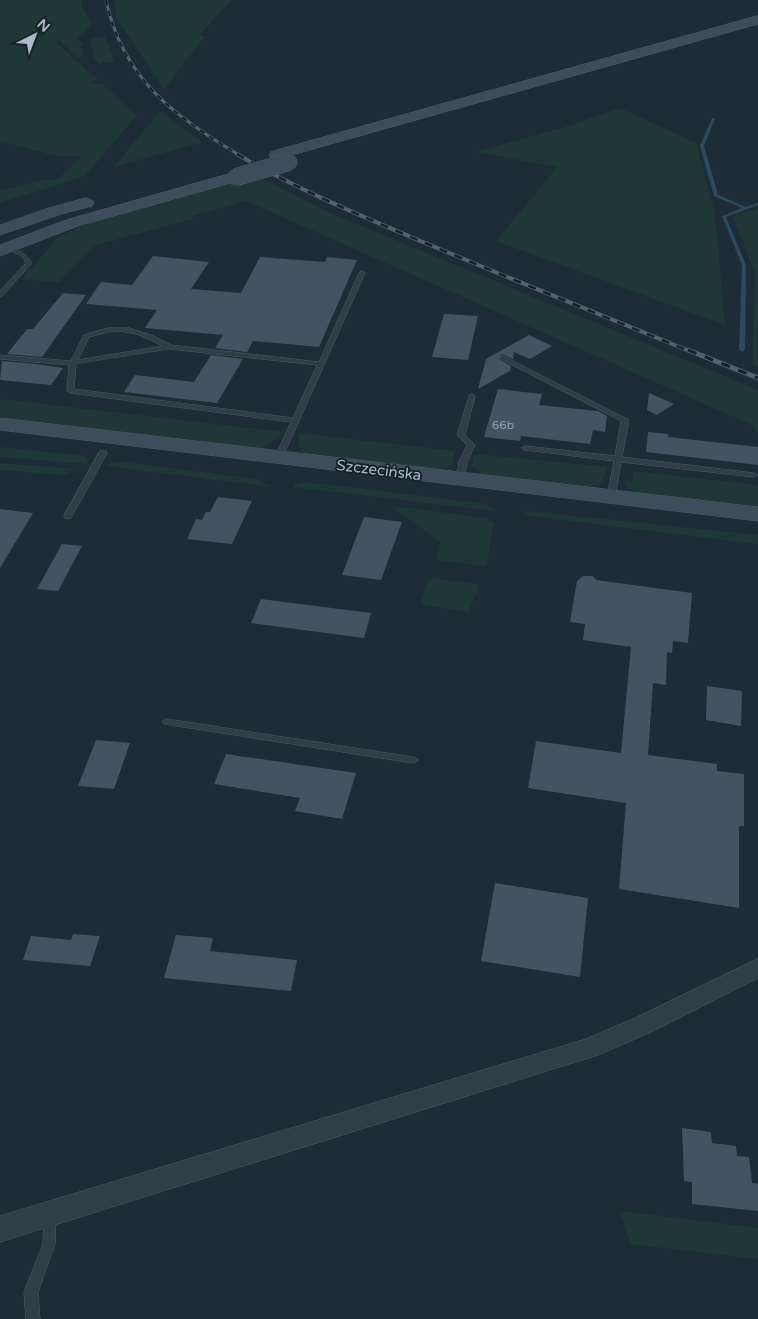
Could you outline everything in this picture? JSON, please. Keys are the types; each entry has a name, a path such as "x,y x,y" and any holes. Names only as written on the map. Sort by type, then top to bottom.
{"main road":[{"path":"3,249 72,223 230,173 276,155 758,20"},
{"path":"0,230 55,210 290,162 758,30"},
{"name":"Szczecińska","path":"0,424 278,459 758,514"},
{"name":"Szczecińska","path":"0,441 758,531"}],"street":[{"path":"0,1229 590,1048 643,1025 758,968"}],"lane":[{"path":"0,295 29,263 24,255 3,249"},
{"path":"278,459 362,273"},
{"path":"169,347 148,335 114,328 102,329 86,336 73,363 70,391 295,420"},
{"path":"0,356 73,363 169,347 322,364"},
{"path":"503,358 625,420 611,498"},
{"path":"460,480 463,462 471,445 460,435 472,396"},
{"path":"525,448 754,475"},
{"path":"68,516 103,454"},
{"path":"167,722 413,760"},
{"path":"33,1319 31,1292 49,1244 50,1214"}],"green space":[{"path":"0,0 82,0 81,5 92,23 82,36 76,37 84,45 81,46 83,56 77,58 59,40 55,41 98,80 87,83 102,84 137,115 85,176 0,203 0,191 42,180 58,179 82,156 60,157 0,141"},
{"path":"115,0 232,0 199,35 205,36 164,89 116,18"},
{"path":"105,37 115,61 99,64 94,58 90,38"},
{"path":"620,108 696,143 715,213 725,325 496,241 557,167 475,152 569,126"},
{"path":"160,111 202,142 114,167"},
{"path":"244,169 328,212 758,390 758,433 752,425 246,201 192,216 193,219 96,245 59,282 22,279 59,236 150,198"},
{"path":"758,208 758,366 754,365 753,355 755,274 733,217"},
{"path":"0,399 284,432 263,449 18,422 0,416"},
{"path":"298,433 455,451 452,464 430,470 306,456 300,450"},
{"path":"0,447 85,456 89,460 87,464 0,457"},
{"path":"474,454 607,467 603,481 588,488 486,477 472,466"},
{"path":"122,462 256,479 271,487 107,466 109,463"},
{"path":"0,463 74,469 65,475 0,470"},
{"path":"634,471 758,485 758,506 642,495 629,488 625,481 633,482"},
{"path":"305,482 487,504 495,511 293,487 295,484"},
{"path":"393,506 487,518 489,521 494,522 486,566 437,560 440,542 392,509"},
{"path":"526,511 758,535 758,544 523,515"},
{"path":"429,577 480,585 468,612 421,604"},
{"path":"620,1211 758,1228 758,1259 630,1244"}],"building":[{"path":"153,256 209,262 191,289 241,293 260,257 325,262 327,257 357,260 319,347 253,341 247,352 215,348 223,335 145,328 157,310 86,304 101,282 132,285"},
{"path":"63,293 86,295 42,357 7,354 27,329 33,329"},
{"path":"444,314 478,316 468,360 432,357"},
{"path":"529,335 552,346 530,359 514,352 513,359 502,354 499,359 511,366 510,371 478,389 486,359"},
{"path":"211,355 243,359 217,403 124,392 135,375 194,382"},
{"path":"2,361 63,368 51,385 0,380"},
{"path":"498,389 542,394 539,405 598,411 607,416 605,432 593,430 590,444 521,436 520,441 484,437"},
{"path":"649,393 674,404 657,415 647,410"},
{"path":"648,432 668,434 668,437 758,447 758,465 646,452"},
{"path":"218,497 252,501 232,544 187,539 196,519 202,520 206,512 210,512"},
{"path":"0,509 33,513 0,568"},
{"path":"364,517 402,522 381,580 342,575"},
{"path":"62,544 82,546 58,591 37,589"},
{"path":"583,576 593,576 596,580 692,593 688,643 673,641 672,653 667,652 666,685 653,683 648,755 717,764 717,771 744,774 744,826 739,826 739,908 619,889 626,803 528,788 536,741 621,753 631,647 583,640 585,624 570,622 577,581"},
{"path":"261,599 371,613 364,638 251,623"},
{"path":"707,686 742,691 741,726 706,720"},
{"path":"96,740 130,743 114,789 78,786"},
{"path":"226,754 356,773 342,819 295,811 300,798 214,784"},
{"path":"495,883 588,898 580,977 481,961"},
{"path":"73,934 100,936 90,966 23,960 31,936 71,940"},
{"path":"176,935 213,938 210,951 297,960 291,991 164,978"},
{"path":"682,1128 711,1132 712,1143 736,1146 737,1156 749,1157 752,1183 758,1184 758,1211 692,1204 692,1182 684,1181"}],"waterway":[{"path":"713,119 702,146 716,196 746,208"},
{"path":"742,350 744,265 724,216 758,204"}],"railway":[{"path":"106,0 114,28 125,52 138,73 154,92 193,125 239,155"},
{"path":"237,154 326,200 418,240 692,352"},
{"path":"688,350 758,378"}]}
